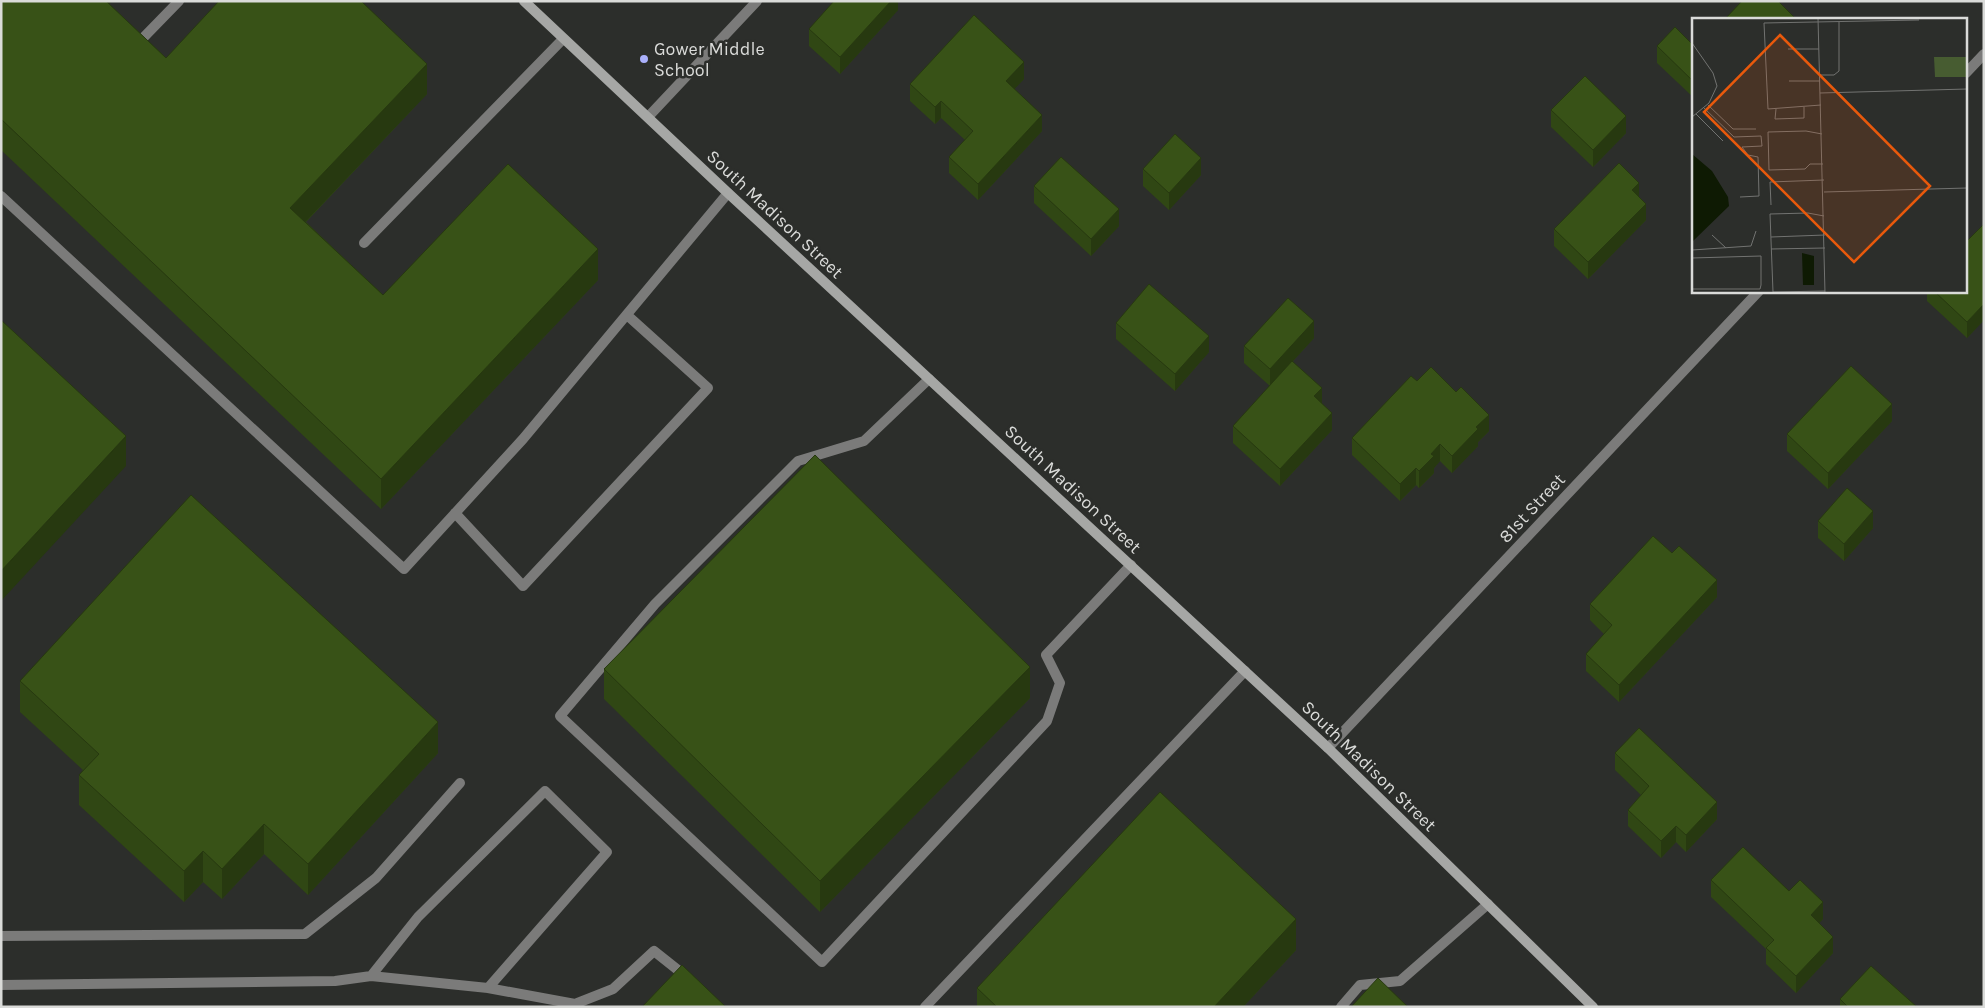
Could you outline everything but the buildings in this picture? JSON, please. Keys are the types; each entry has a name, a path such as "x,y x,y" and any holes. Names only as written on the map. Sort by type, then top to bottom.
{"street":[{"path":"144,37 179,1"},
{"name":"South Madison Street","path":"525,1 728,193 1328,748 1594,1007"},
{"path":"648,117 757,1"},
{"path":"364,243 564,38"},
{"path":"1968,71 1984,54"},
{"path":"1,196 404,569 524,439 728,193"},
{"name":"81st Street","path":"1328,748 1758,292"},
{"path":"455,513 523,586 708,388 627,315"},
{"path":"929,379 864,441 798,461 655,604 560,716 822,962 1047,721 1060,683 1046,655 1131,565"},
{"path":"925,1007 1245,671"},
{"path":"1,936 305,934 376,878 460,784"},
{"path":"371,976 418,917 545,791 607,852 488,988"},
{"path":"1342,1007 1360,985 1400,981 1488,904"},
{"path":"1,985 335,981 371,976 488,988 575,1004 613,989 654,951 693,982"}],"place":[{"name":"Gower Middle School","path":"644,59"}]}
